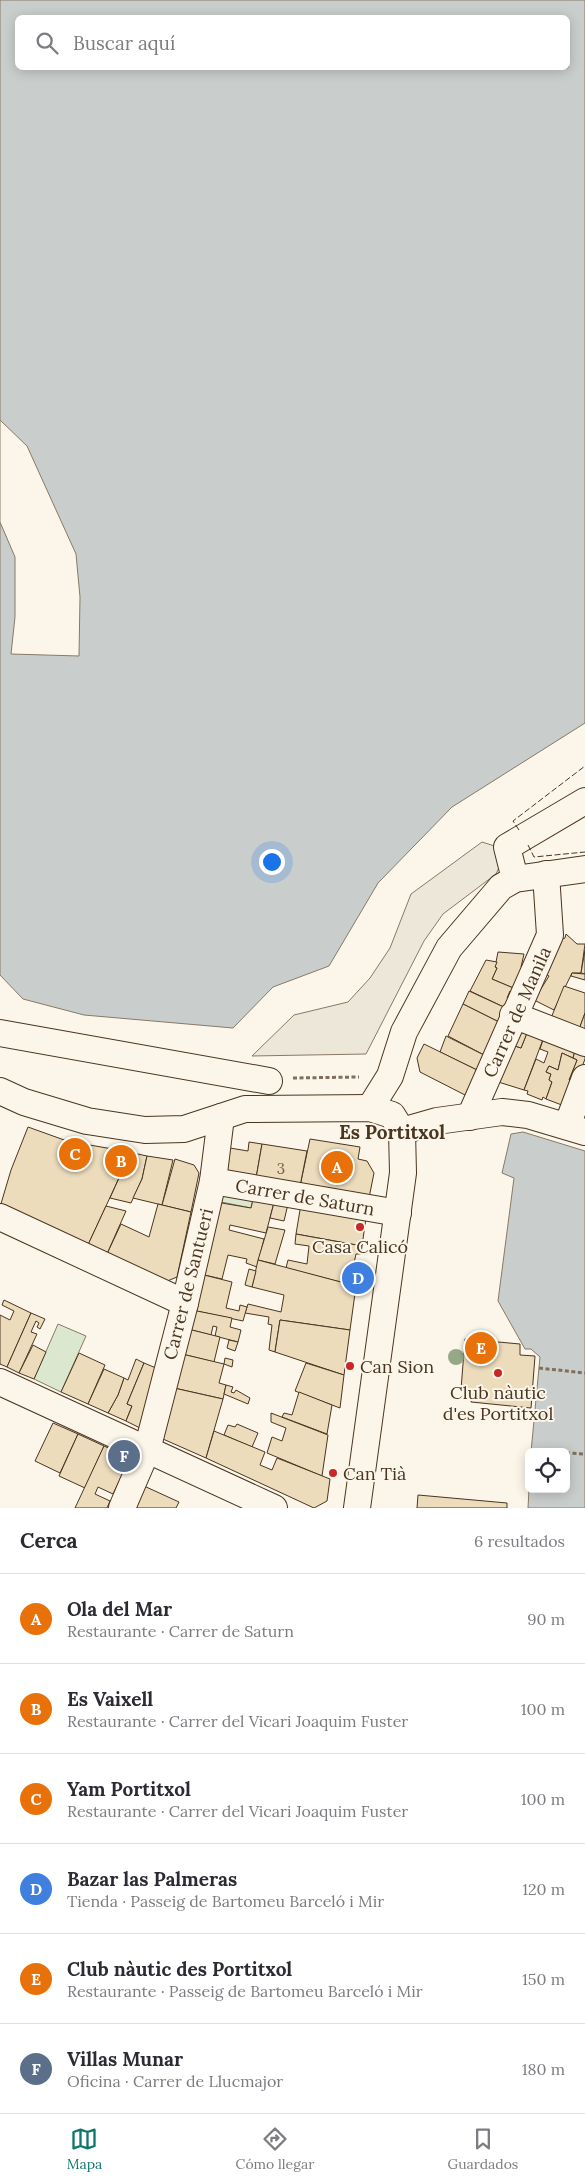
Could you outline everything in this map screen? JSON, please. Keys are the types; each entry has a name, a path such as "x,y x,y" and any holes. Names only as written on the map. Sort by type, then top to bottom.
{"street":[{"path":"515,879 507,847 585,801"},
{"path":"374,1102 390,1076 404,1032 449,948 501,887 515,879 570,874"},
{"name":"Carrer de Manila","path":"470,1117 550,934 570,874"},
{"path":"513,1016 585,1043"},
{"path":"0,1033 269,1081"},
{"path":"402,1131 437,1121 502,1112 528,1115 576,1129 585,1078"},
{"path":"0,1091 24,1102 87,1121 145,1130 184,1129 245,1109 374,1102 392,1115 402,1131 403,1173 357,1508"},
{"name":"Carrer de Santueri","path":"122,1508 147,1450 185,1303 213,1182 221,1117"},
{"name":"Carrer de Saturn","path":"213,1182 398,1213"},
{"path":"0,1216 185,1303"},
{"path":"0,1382 274,1508"}],"path":[{"path":"539,1368 585,1373"},
{"path":"570,1454 585,1454"}],"green space":[{"path":"225,1186 255,1191 251,1208 221,1202"},
{"path":"58,1324 86,1336 61,1392 34,1379"}],"shaded area":[{"path":"0,0 585,0 585,723 452,807 378,883 329,966 273,987 233,1028 84,1015 23,999 0,975"},
{"path":"482,842 507,850 496,874 443,914 424,941 366,1054 252,1056 294,1015 348,1002 370,978 390,948 411,894"},
{"path":"523,1132 585,1151 585,1508 528,1508 529,1493 570,1493 570,1448 531,1448 540,1357 531,1349 525,1349 498,1301 514,1178 502,1173 511,1134"}],"pier":[{"path":"0,420 27,446 76,554 80,597 79,656 11,654 15,617 15,557 0,522"}],"building":[{"path":"566,934 577,944 585,944 581,973 572,973 554,1010 534,1000 549,976 542,972 560,940 565,938"},
{"path":"585,950 585,974 581,973"},
{"path":"498,952 524,954 521,967 529,967 518,990 492,979 497,968 495,967"},
{"path":"486,960 497,962 495,967 497,968 492,979 518,990 516,994 510,991 507,998 513,1001 508,1009 470,991"},
{"path":"572,973 585,974 585,980 571,976"},
{"path":"564,986 585,993 585,1013 577,1035 549,1023"},
{"path":"469,991 508,1009 501,1023 463,1004"},
{"path":"463,1004 501,1023 486,1056 448,1036"},
{"path":"585,1013 585,1038 577,1035"},
{"path":"529,1028 545,1034 524,1090 495,1081 506,1043 521,1048"},
{"path":"529,1028 521,1048 506,1043"},
{"path":"545,1034 576,1047 573,1058 562,1053 558,1070 549,1066 546,1072 551,1074 549,1080 552,1082 546,1099 543,1097 542,1100 527,1094 528,1091 524,1090 536,1059 544,1063 548,1052 540,1049"},
{"path":"446,1036 486,1056 479,1071 440,1052"},
{"path":"424,1044 479,1071 467,1096 420,1072 417,1058"},
{"path":"576,1047 585,1050 585,1059 576,1083 569,1080 577,1060 573,1058"},
{"path":"562,1053 577,1060 569,1080 576,1083 567,1107 546,1099 552,1082 549,1080 551,1074 546,1072 549,1066 558,1070"},
{"path":"28,1127 67,1141 124,1151 119,1178 87,1247 0,1207 11,1170"},
{"path":"310,1139 360,1147 358,1159 367,1161 374,1173 368,1203 299,1191"},
{"path":"249,1142 262,1144 255,1184 221,1177 230,1148 248,1151"},
{"path":"262,1144 307,1151 299,1191 255,1184"},
{"path":"124,1151 147,1156 142,1179 131,1203 110,1198 119,1178"},
{"path":"147,1156 173,1160 162,1205 133,1198 142,1179"},
{"path":"175,1159 194,1165 199,1173 191,1212 162,1205"},
{"path":"255,1191 276,1195 266,1233 230,1225 229,1230 264,1239 257,1267 246,1263 247,1259 228,1255 222,1279 200,1274 216,1202 251,1208"},
{"path":"276,1195 367,1211 362,1246 296,1234 301,1204 288,1204 284,1221 270,1218"},
{"path":"158,1204 191,1212 177,1277 165,1282 106,1256 121,1224 149,1237"},
{"path":"106,1206 126,1211 106,1256 87,1247"},
{"path":"268,1227 285,1230 275,1264 258,1260"},
{"path":"296,1234 362,1246 361,1254 356,1254 350,1269 359,1271 356,1286 286,1268 288,1260 307,1264 309,1246 295,1244"},
{"path":"258,1260 356,1286 350,1330 280,1320 275,1352 269,1350 272,1325 268,1324 269,1317 245,1313 248,1304 281,1312 284,1295 252,1287"},
{"path":"249,1269 256,1271 252,1287 245,1285"},
{"path":"200,1274 232,1282 226,1308 239,1311 240,1305 247,1307 243,1321 192,1310"},
{"path":"4,1300 31,1313 7,1367 0,1364 0,1315 10,1320 14,1311 2,1305"},
{"path":"192,1310 232,1318 230,1327 241,1330 238,1342 215,1336 217,1327 213,1326 211,1335 188,1329"},
{"path":"31,1313 45,1319 40,1329 37,1327 39,1323 36,1321 31,1332 37,1334 19,1373 7,1367"},
{"path":"280,1320 350,1330 344,1375 275,1352"},
{"path":"188,1329 220,1337 214,1362 182,1354"},
{"name":"Club nàutic d'es Portitxol","path":"465,1339 520,1344 520,1355 535,1356 531,1408 471,1402 472,1391 461,1389"},
{"path":"229,1340 238,1342 235,1351 227,1348"},
{"path":"33,1345 46,1352 34,1379 19,1373"},
{"path":"79,1353 105,1365 88,1404 61,1392"},
{"path":"182,1354 224,1364 219,1383 226,1385 223,1399 174,1388"},
{"path":"225,1358 233,1360 232,1367 224,1364"},
{"path":"136,1359 144,1363 127,1404 132,1406 126,1421 108,1413 118,1395 124,1378 128,1380"},
{"path":"144,1363 156,1368 142,1429 126,1421 132,1406 127,1404"},
{"path":"306,1363 344,1375 340,1408 295,1391"},
{"path":"104,1369 124,1378 118,1395 108,1413 88,1404"},
{"path":"226,1385 233,1387 231,1392 234,1393 236,1390 250,1398 248,1404 224,1394"},
{"path":"174,1388 223,1399 206,1458 163,1439"},
{"path":"299,1392 332,1405 327,1434 282,1417 284,1413 292,1415"},
{"path":"271,1413 328,1435 322,1476 267,1453 272,1437 282,1441 286,1428 271,1422"},
{"path":"53,1423 78,1434 60,1473 35,1461"},
{"path":"237,1424 258,1433 252,1447 224,1435 228,1425 235,1427"},
{"path":"214,1431 265,1452 260,1465 272,1470 277,1458 330,1479 327,1501 314,1508 206,1458"},
{"path":"78,1434 104,1446 85,1488 59,1476"},
{"path":"104,1446 130,1458 113,1494 98,1487 95,1494 110,1501 107,1508 75,1508"},
{"path":"144,1486 179,1502 176,1508 134,1508"},
{"path":"418,1495 507,1503 507,1508 417,1508"}],"fence":[{"path":"519,830 513,821 585,766"},
{"path":"528,845 534,857 585,852"}],"place":[{"name":"Yam Portitxol","path":"75,1154"},
{"name":"Es Vaixell","path":"121,1161"},
{"name":"Ola del Mar","path":"337,1167"},
{"name":"Casa Calicó","path":"360,1227"},
{"name":"Bazar las Palmeras","path":"358,1278"},
{"name":"Club nàutic des Portitxol","path":"481,1348"},
{"name":"Can Sion","path":"350,1366"},
{"name":"Club nàutic d'es Portitxol","path":"498,1373"},
{"name":"Villas Munar","path":"124,1456"},
{"name":"Can Tià","path":"333,1473"}],"district":[{"name":"Es Portitxol","path":"392,1132"}]}
